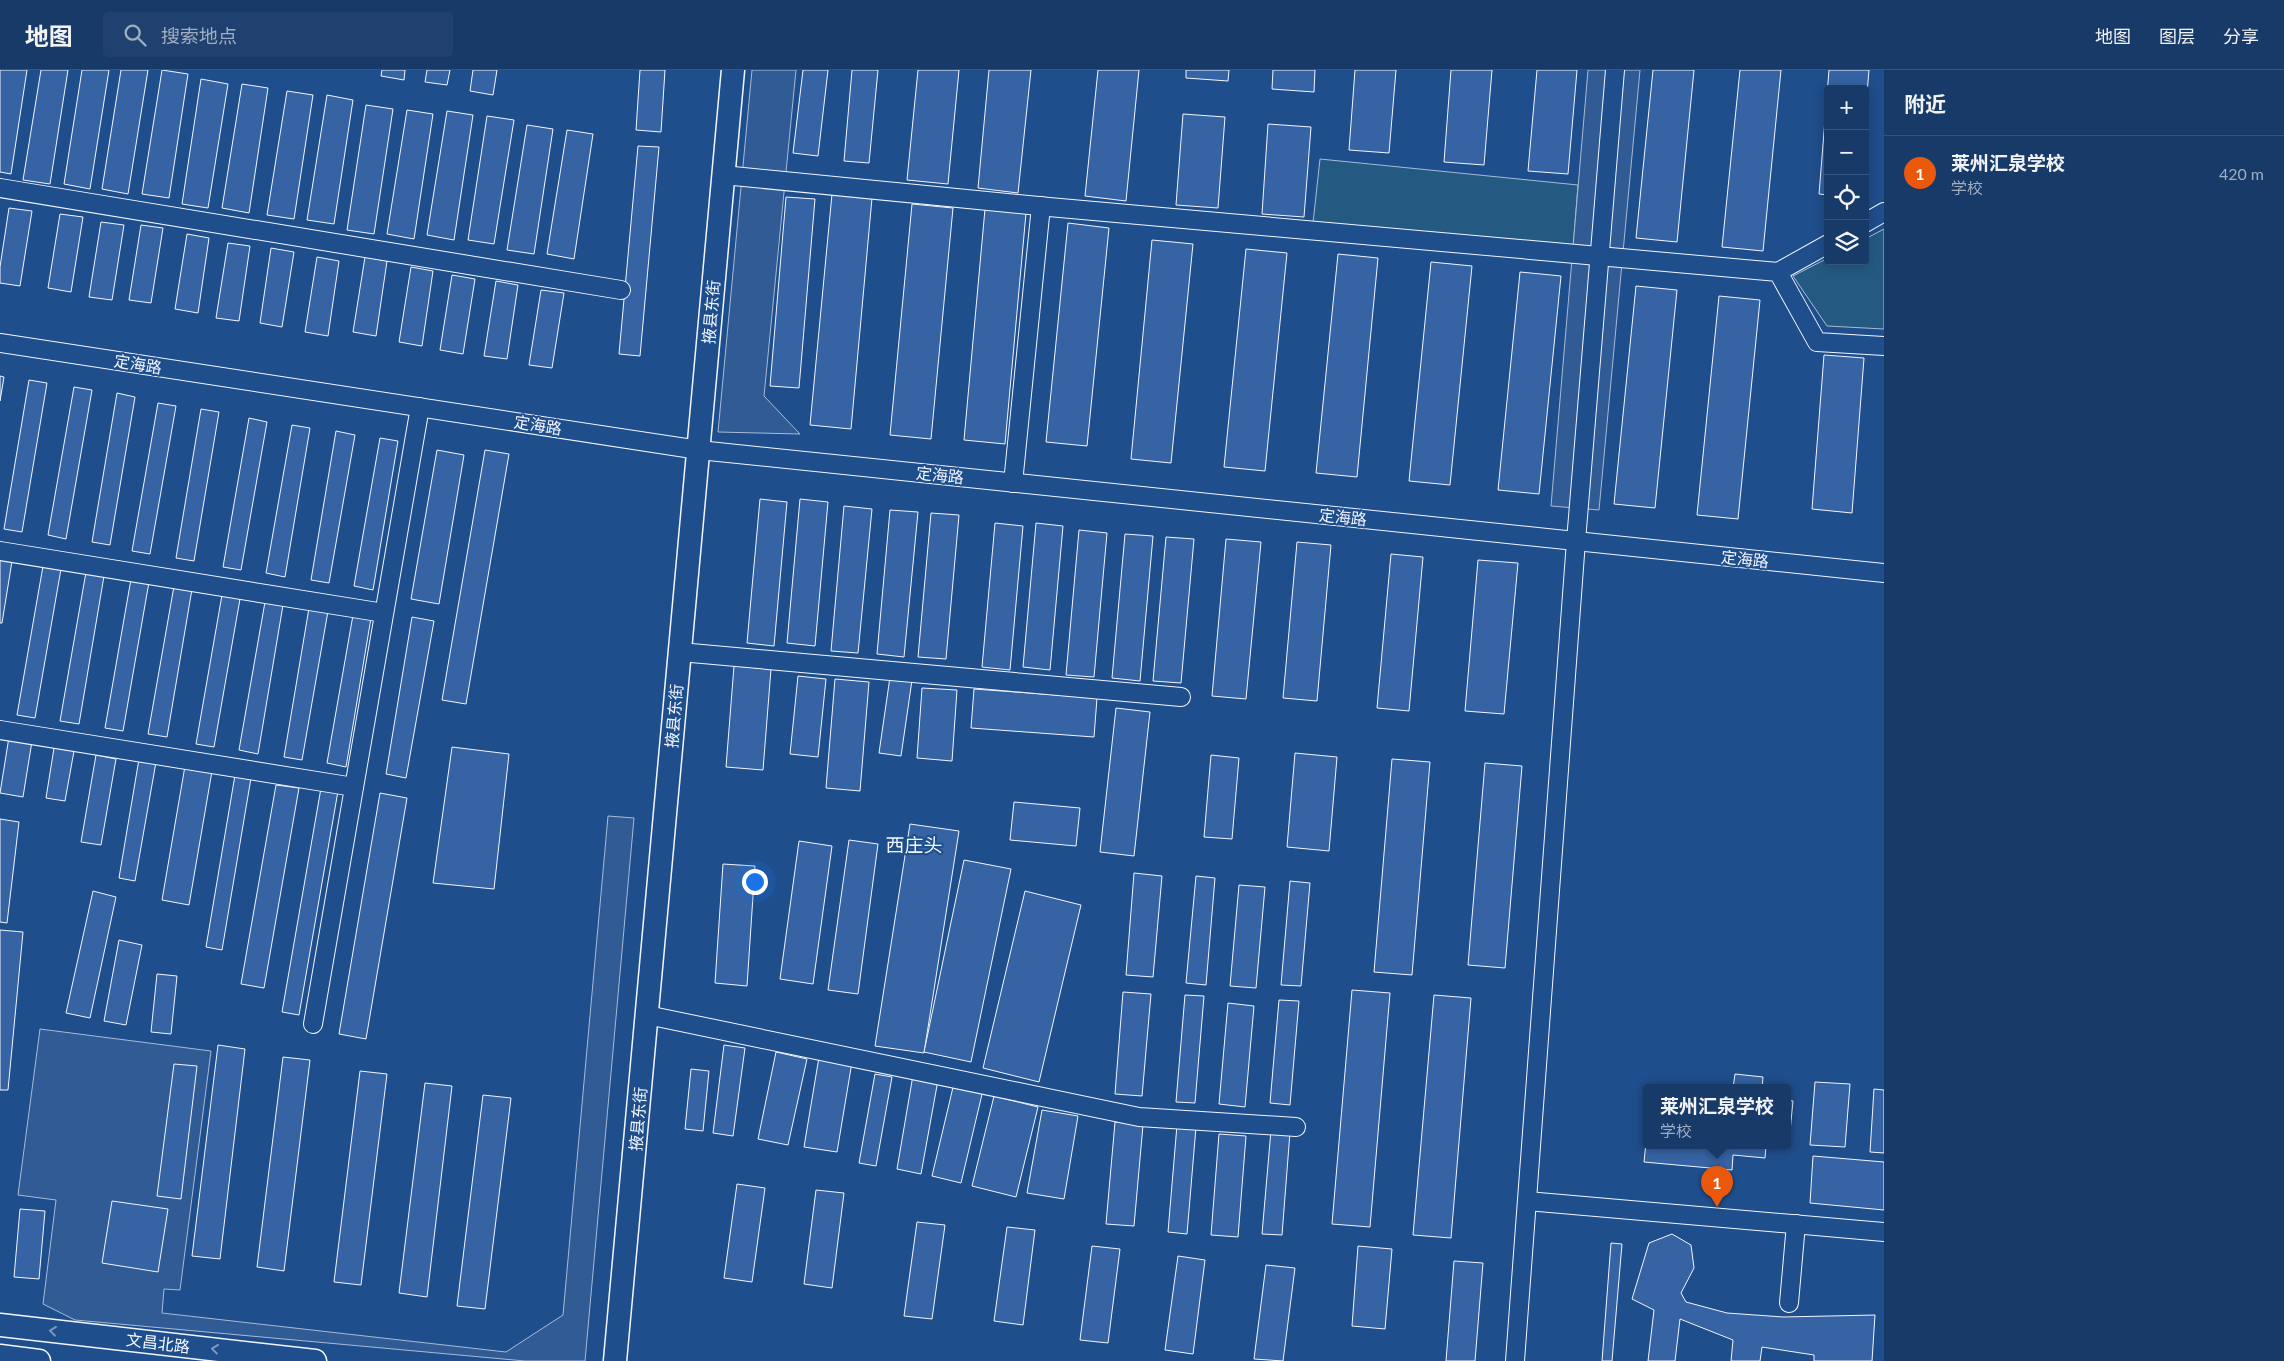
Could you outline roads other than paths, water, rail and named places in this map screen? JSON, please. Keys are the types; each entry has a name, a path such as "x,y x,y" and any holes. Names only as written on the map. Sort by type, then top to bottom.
{"main road":[{"name":"掖县东街","path":"616,1361 732,70"},
{"name":"文昌北路","path":"0,1325 315,1361"},
{"path":"0,1356 38,1361"}],"street":[{"path":"1515,1361 1576,542 1615,70"},
{"path":"723,175 1041,206 1778,272 1824,246"},
{"path":"0,188 620,290"},
{"path":"1013,482 1041,206"},
{"path":"1869,221 1884,212"},
{"path":"1778,272 1817,342 1884,346"},
{"name":"定海路","path":"0,343 699,450 1884,574"},
{"path":"313,1024 420,407"},
{"path":"0,551 384,613"},
{"path":"680,652 1182,698"},
{"path":"0,730 354,787"},
{"path":"647,1015 1139,1116 1296,1127"},
{"path":"1527,1201 1884,1232"},
{"path":"1789,1303 1796,1224"}],"place":[{"name":"莱州汇泉学校","path":"1717,1207"}],"district":[{"name":"西庄头","path":"914,845"}]}
